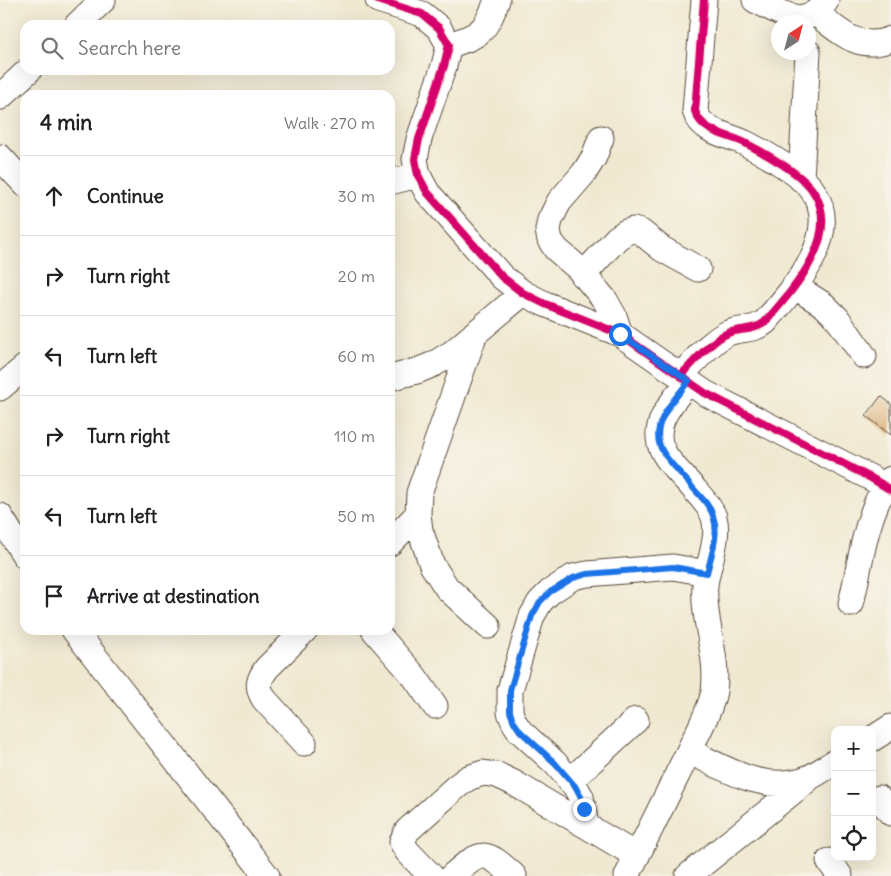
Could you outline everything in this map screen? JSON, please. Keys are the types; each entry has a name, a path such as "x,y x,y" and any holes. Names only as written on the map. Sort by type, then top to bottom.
{"street":[{"path":"82,20 103,0"},
{"path":"378,0 422,14 439,28 449,45 444,66 419,139 415,159 418,175 427,192 502,276 523,293 545,304 620,334 705,393 889,485 877,501 866,536 851,604"},
{"path":"449,45 472,38 484,28 497,0"},
{"path":"431,876 407,851 402,842 407,831 456,787 468,778 483,773 497,775 514,783 586,825 632,866 710,706 714,690 714,661 705,598 707,573 716,528 708,505 663,452 658,437 660,423 685,378 720,338 729,333 760,326 794,286 806,270 822,235 822,220 819,204 813,191 801,179 744,142 712,130 703,125 697,118 695,111 704,0"},
{"path":"755,0 791,16 814,14 860,43 872,44 891,39"},
{"path":"801,179 808,60"},
{"path":"0,98 24,75"},
{"path":"601,138 594,157 584,173 559,202 550,220 548,230 550,240 556,249 605,300 614,316 620,334"},
{"path":"0,157 20,179"},
{"path":"395,181 418,175"},
{"path":"583,275 617,238 632,230 640,232 662,249 698,269"},
{"path":"794,286 824,305 838,318 864,356"},
{"path":"395,377 434,364 452,353 523,293"},
{"path":"475,333 419,493 418,514 420,530 432,565 447,588 488,626"},
{"path":"0,388 20,371"},
{"path":"395,538 418,514"},
{"path":"0,516 20,548"},
{"path":"586,825 581,797 555,763 520,731 510,712 510,690 532,616 540,602 550,592 562,583 587,574 673,567 707,573"},
{"path":"78,635 267,876"},
{"path":"300,635 262,675 259,692 304,743"},
{"path":"378,635 414,676 435,706"},
{"path":"570,781 636,720"},
{"path":"876,736 891,727"},
{"path":"689,750 729,771 755,781 783,784 809,778"},
{"path":"688,876 809,778 831,764"},
{"path":"452,876 476,857 484,855 497,861 514,876"}],"building":[{"path":"881,396 891,404 891,435 866,416"}],"cycle path":[{"path":"378,0 422,14 439,28 449,45 444,66 419,139 415,159 418,175 427,192 502,277 523,293 545,304 620,334 705,393 891,490"},
{"path":"681,375 703,352 722,336 733,331 756,327 765,322 789,294 811,261 822,226 821,208 808,184 782,164 753,147 716,132 703,124 698,118 695,111 704,0"}],"route":[{"path":"584,809 581,797 575,786 541,749 520,731 510,712 510,690 532,616 540,602 550,592 562,583 587,574 673,567 707,573 716,528 708,505 663,452 658,437 660,423 689,381 620,334"}]}
